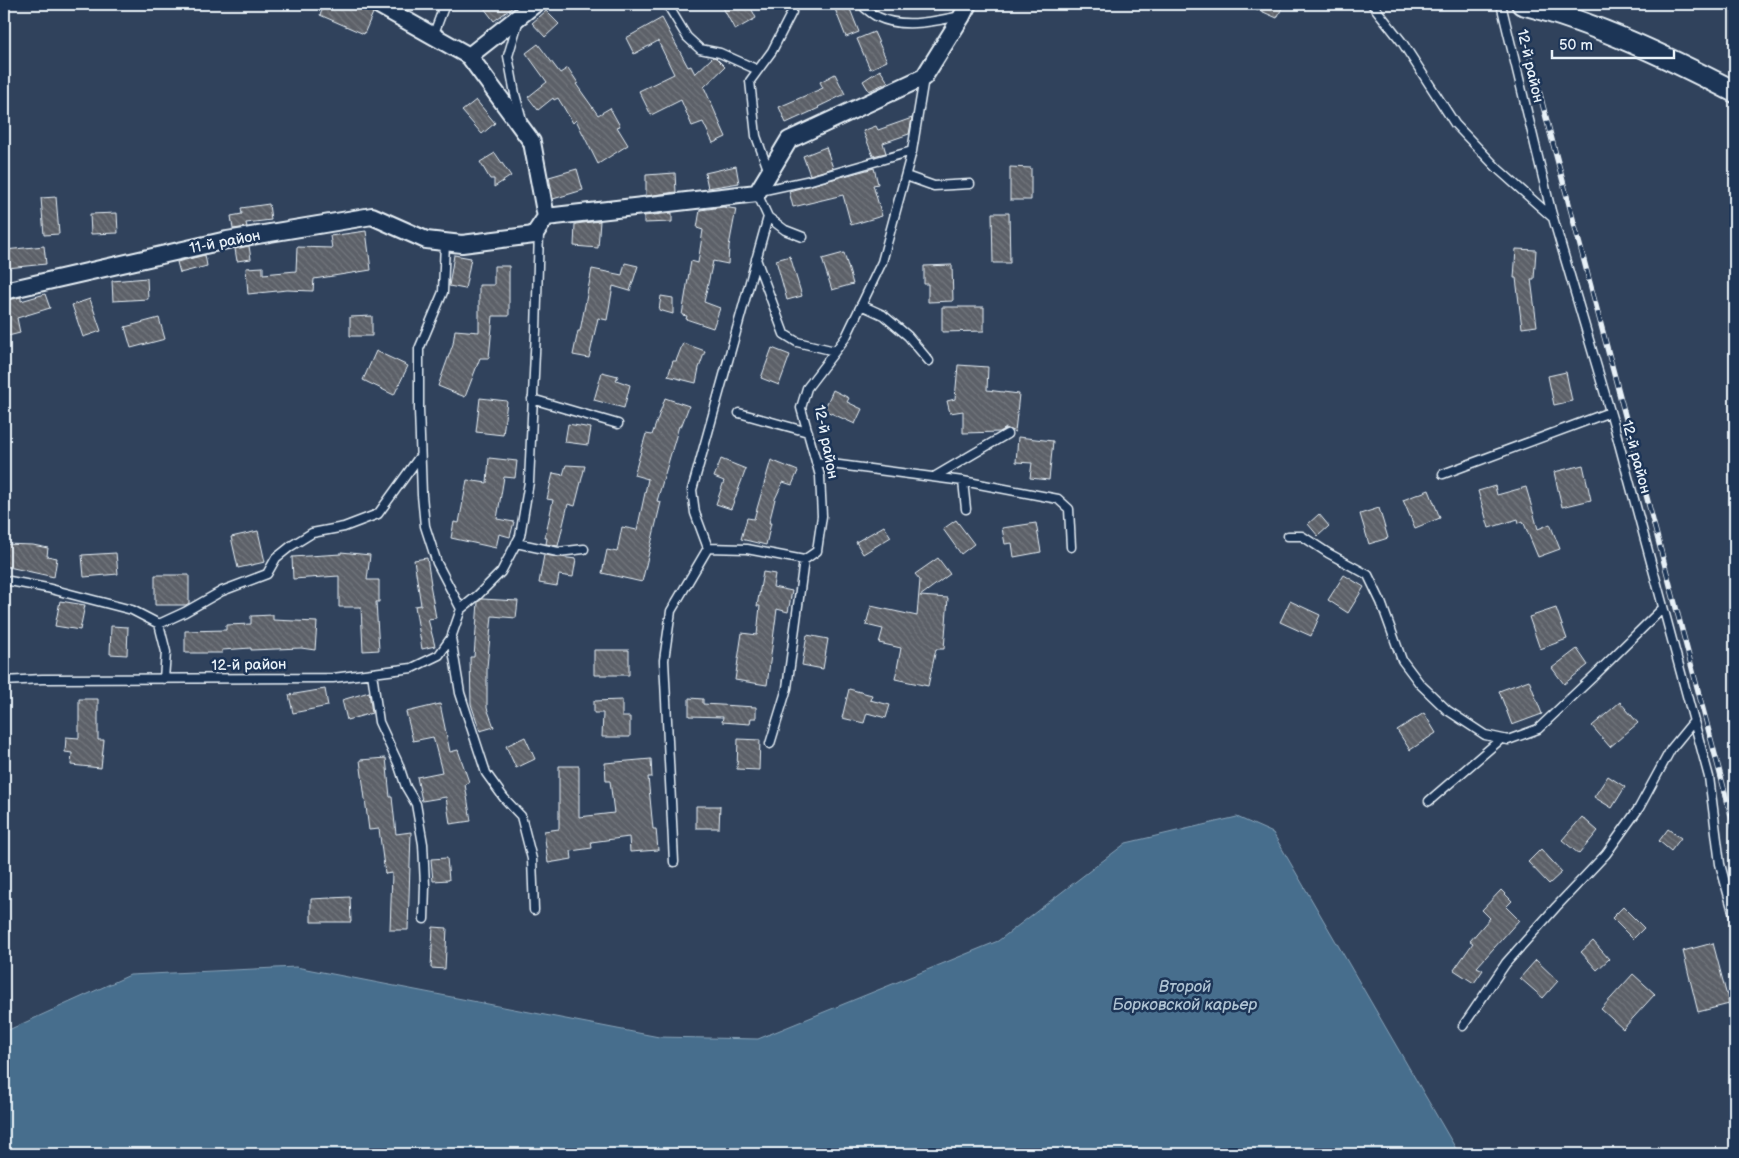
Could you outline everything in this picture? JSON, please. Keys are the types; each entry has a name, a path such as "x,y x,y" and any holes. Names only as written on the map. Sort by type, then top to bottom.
{"street":[{"path":"377,4 469,56 532,142 543,222 758,192 789,140 924,77 965,10"},
{"path":"469,56 535,4"},
{"path":"1522,4 1541,6 1658,54 1735,92"},
{"name":"11-й район","path":"4,291 227,240 372,216 426,240 462,244 534,235 543,222"}],"lane":[{"path":"433,36 445,4"},
{"path":"667,4 687,37 700,49 720,53 758,70"},
{"path":"769,174 756,136 750,80 772,51 792,12 791,4"},
{"path":"1372,4 1402,42 1455,124 1498,169 1553,218"},
{"name":"12-й район","path":"1501,4 1553,218 1610,412 1709,777 1720,864 1735,919"},
{"path":"865,8 878,17 898,23 933,22 965,10"},
{"path":"520,16 508,56 515,94 526,134"},
{"name":"12-й район","path":"804,560 817,551 822,516 820,476 802,408 807,388 846,337 882,262 912,151 924,77"},
{"path":"803,238 785,230 768,217 758,192 811,180 912,151"},
{"path":"906,176 934,186 970,184"},
{"path":"708,548 695,512 692,490 768,217"},
{"path":"445,242 443,292 419,349 420,456 425,526 437,563 462,609 501,572 520,536 529,482 543,222"},
{"path":"756,259 784,334 797,342 835,351"},
{"path":"861,305 883,315 908,336 929,361"},
{"path":"532,399 618,424"},
{"path":"1443,474 1610,412"},
{"path":"739,413 808,432"},
{"path":"934,477 1007,434"},
{"path":"159,624 222,591 267,574 276,558 312,533 344,527 378,514 420,456"},
{"path":"816,462 963,481 1058,499 1069,509 1070,547"},
{"path":"963,481 966,509"},
{"path":"1288,536 1302,536 1368,575 1381,602 1402,660 1420,684 1447,710 1485,735 1501,739 1508,740 1538,729 1596,676 1663,608"},
{"path":"516,543 558,552 584,549"},
{"path":"708,548 747,549 804,560 787,688 770,744"},
{"path":"674,862 664,660 671,610 708,548"},
{"path":"4,580 47,588 132,610 159,624 166,652 164,679"},
{"name":"12-й район","path":"4,681 42,679 333,678 412,668 439,655 451,638 462,609"},
{"path":"451,638 460,693 486,773 504,798 521,816 532,859 534,910"},
{"path":"372,673 379,722 398,763 406,787 416,804 423,844 424,919"},
{"path":"1463,1026 1506,963 1606,854 1639,808 1671,749 1694,721"},
{"path":"1429,801 1501,739"}],"water":[{"name":"Второй Борковской карьер","path":"1237,817 1273,833 1459,1154 4,1154 4,1032 130,975 296,967 659,1037 758,1039 998,941 1126,843"}],"building":[{"path":"325,4 357,4 368,9 373,13 364,34 320,15"},
{"path":"481,4 517,4 494,21"},
{"path":"721,4 749,4 756,18 735,30"},
{"path":"833,4 848,4 859,32 846,37"},
{"path":"1245,4 1284,4 1277,18"},
{"path":"546,11 559,24 545,37 532,23"},
{"path":"662,18 688,67 691,66 695,74 713,57 725,67 704,87 726,137 713,143 703,122 692,126 681,100 651,115 639,91 674,74 658,41 634,54 626,38"},
{"path":"874,32 887,61 870,69 857,39"},
{"path":"538,44 560,73 568,68 578,83 576,84 598,115 610,108 620,126 617,127 628,145 598,164 576,120 573,123 558,98 554,100 553,98 538,110 528,97 547,82 526,53"},
{"path":"880,70 888,82 869,91 863,81"},
{"path":"835,74 845,94 786,123 779,107 823,88 820,82"},
{"path":"476,100 495,123 482,134 462,111"},
{"path":"912,118 909,134 883,143 886,153 873,156 863,131 876,126 878,130"},
{"path":"826,147 833,168 810,175 803,156"},
{"path":"495,153 511,176 494,187 494,179 490,179 480,162"},
{"path":"736,166 739,183 708,188 705,173"},
{"path":"1010,167 1031,168 1031,200 1010,200"},
{"path":"874,168 878,184 873,185 882,216 851,225 843,195 793,207 789,191"},
{"path":"577,169 583,190 553,199 549,177"},
{"path":"675,173 676,192 646,196 646,175"},
{"path":"56,197 59,234 44,235 41,198"},
{"path":"269,204 271,220 246,223 247,227 233,229 231,216 242,214 241,208"},
{"path":"723,207 736,209 729,246 728,264 713,261 704,302 720,308 713,328 686,319 687,316 682,315 691,261 698,263 703,230 697,228 700,210"},
{"path":"117,213 118,233 91,234 90,214"},
{"path":"672,213 672,222 644,223 644,216"},
{"path":"992,213 1009,213 1010,263 993,263"},
{"path":"600,221 598,248 574,246 575,224"},
{"path":"366,231 371,270 314,279 313,291 287,290 248,294 246,268 263,267 263,274 296,271 297,247 332,248 330,236"},
{"path":"44,246 46,264 7,268 5,250"},
{"path":"249,246 251,259 237,261 235,249"},
{"path":"1516,249 1536,250 1534,279 1531,279 1537,326 1522,328 1516,278 1514,278"},
{"path":"844,253 853,284 832,290 822,259"},
{"path":"205,255 207,266 180,273 177,262"},
{"path":"454,255 471,258 465,289 449,286"},
{"path":"790,256 802,296 787,300 776,260"},
{"path":"625,263 638,266 630,291 613,286 607,320 598,318 589,358 573,355 578,331 580,331 592,269 622,275"},
{"path":"952,265 953,301 928,302 928,284 924,284 924,266"},
{"path":"494,266 509,266 509,316 493,316 489,358 480,358 465,397 438,386 453,344 455,330 479,332 479,285 494,285"},
{"path":"147,278 148,299 113,301 112,281"},
{"path":"45,294 50,308 17,318 20,333 4,337 4,301 21,297 21,301"},
{"path":"661,296 673,298 673,314 659,310"},
{"path":"90,299 101,331 83,337 72,305"},
{"path":"942,307 984,307 984,331 942,332"},
{"path":"372,316 372,336 350,336 350,317"},
{"path":"159,318 165,339 131,348 125,327"},
{"path":"683,343 705,351 696,383 668,376 673,361 676,361"},
{"path":"772,348 790,355 779,385 761,378"},
{"path":"376,351 408,366 394,395 363,380"},
{"path":"958,365 988,367 987,390 1019,394 1015,432 1006,428 1000,432 963,433 963,411 950,413 947,401 955,399"},
{"path":"602,372 618,376 616,380 630,385 624,408 594,400"},
{"path":"1566,372 1572,401 1554,405 1548,376"},
{"path":"833,390 849,398 847,402 862,409 855,424 824,410"},
{"path":"480,398 507,401 503,435 476,432"},
{"path":"665,398 689,406 681,427 679,426 657,501 661,502 642,582 602,573 607,550 617,552 622,527 637,530 648,479 634,475 646,434 652,435"},
{"path":"568,424 591,428 588,445 565,442"},
{"path":"1018,437 1053,441 1049,480 1030,478 1032,463 1016,462"},
{"path":"489,458 517,461 515,478 504,477 497,519 514,522 510,537 499,534 496,548 451,538 454,522 459,523 467,480 487,483"},
{"path":"721,459 746,469 731,509 716,504 724,481 714,477"},
{"path":"771,460 798,471 792,485 783,482 775,499 766,545 741,539 747,518 754,519"},
{"path":"566,465 585,466 575,506 568,504 558,546 546,544 547,538 545,538 553,500 547,499 553,473 563,475"},
{"path":"1583,465 1591,500 1562,507 1554,472"},
{"path":"1495,486 1497,495 1526,487 1538,529 1550,524 1560,549 1538,557 1523,521 1519,523 1518,519 1489,528 1478,491"},
{"path":"1429,490 1440,518 1415,528 1403,500"},
{"path":"1379,508 1388,538 1369,544 1360,514"},
{"path":"1319,514 1329,526 1318,536 1308,524"},
{"path":"956,520 974,544 961,554 943,529"},
{"path":"1036,523 1041,552 1014,557 1012,543 1005,544 1002,528"},
{"path":"884,526 891,537 863,554 856,542"},
{"path":"258,531 265,562 238,568 231,537"},
{"path":"4,544 33,545 48,548 47,556 57,558 54,577 4,566"},
{"path":"341,552 370,555 367,580 379,580 379,602 376,602 379,650 363,651 361,607 339,607 339,576 293,579 292,557 341,554"},
{"path":"116,553 118,574 84,577 82,555"},
{"path":"544,555 576,559 573,577 559,575 557,586 539,583"},
{"path":"427,558 436,618 428,619 435,646 422,649 415,606 421,605 414,560"},
{"path":"938,558 950,574 920,596 948,598 944,649 936,649 928,686 895,679 901,648 879,643 883,629 866,625 871,606 917,616 920,580 915,574"},
{"path":"763,572 775,574 773,587 792,591 788,612 777,609 767,685 735,680 742,633 757,635 760,606 757,606"},
{"path":"155,575 189,575 189,603 186,605 155,605"},
{"path":"1344,575 1364,587 1348,613 1328,600"},
{"path":"482,599 518,601 516,618 492,616 487,667 487,708 494,727 480,731 471,704 470,657 474,657 478,602"},
{"path":"60,601 85,605 80,630 55,626"},
{"path":"1290,601 1320,615 1311,636 1280,622"},
{"path":"1556,608 1567,639 1540,649 1529,617"},
{"path":"273,615 273,620 317,622 315,650 301,648 251,650 251,648 222,650 222,653 185,653 185,631 226,630 226,625 251,624 251,616"},
{"path":"111,626 128,627 127,655 110,654"},
{"path":"807,635 828,639 823,669 802,665"},
{"path":"1577,649 1588,665 1564,684 1552,668"},
{"path":"594,650 629,650 629,675 594,675"},
{"path":"1529,680 1542,714 1512,725 1499,691"},
{"path":"325,689 328,706 293,713 289,695"},
{"path":"849,689 872,695 870,700 890,705 886,718 867,713 864,723 842,718"},
{"path":"369,692 372,713 347,720 342,700"},
{"path":"689,698 703,699 703,704 756,707 756,718 751,718 750,724 722,722 723,717 689,716"},
{"path":"79,699 98,699 98,740 104,740 101,768 71,765 72,753 65,752 66,737 79,738"},
{"path":"622,700 622,717 630,717 630,737 602,737 603,713 594,713 594,701"},
{"path":"1620,702 1638,723 1610,747 1592,726"},
{"path":"440,704 450,752 458,750 469,782 465,784 471,821 450,824 446,797 422,801 417,777 442,772 433,737 413,741 406,712"},
{"path":"1424,713 1436,733 1410,750 1397,730"},
{"path":"525,737 535,759 516,768 506,746"},
{"path":"738,739 760,740 759,770 737,769"},
{"path":"386,758 396,834 411,832 408,930 390,930 392,873 385,874 379,829 369,830 360,760"},
{"path":"651,759 652,777 648,777 653,829 656,829 658,850 630,852 629,837 591,842 592,848 571,851 572,859 548,863 544,831 559,829 559,766 579,766 579,817 614,813 610,781 606,781 605,763"},
{"path":"1608,776 1625,787 1612,808 1594,797"},
{"path":"696,806 720,806 719,828 696,828"},
{"path":"1582,817 1598,831 1579,854 1562,840"},
{"path":"1668,829 1681,838 1671,851 1659,841"},
{"path":"1541,849 1562,872 1549,884 1528,862"},
{"path":"447,858 449,880 433,881 431,859"},
{"path":"1501,890 1512,901 1506,907 1519,920 1477,967 1483,970 1474,983 1454,970 1473,943 1470,941 1490,918 1482,910"},
{"path":"350,897 351,922 311,922 311,899"},
{"path":"1623,907 1644,928 1633,939 1612,918"},
{"path":"433,927 447,928 445,969 431,968"},
{"path":"1593,941 1609,959 1597,970 1581,952"},
{"path":"1713,943 1729,1004 1698,1012 1683,951"},
{"path":"1536,960 1558,981 1543,998 1520,978"},
{"path":"1633,974 1655,994 1623,1029 1601,1009"}],"railway":[{"path":"1530,57 1735,830"}]}
